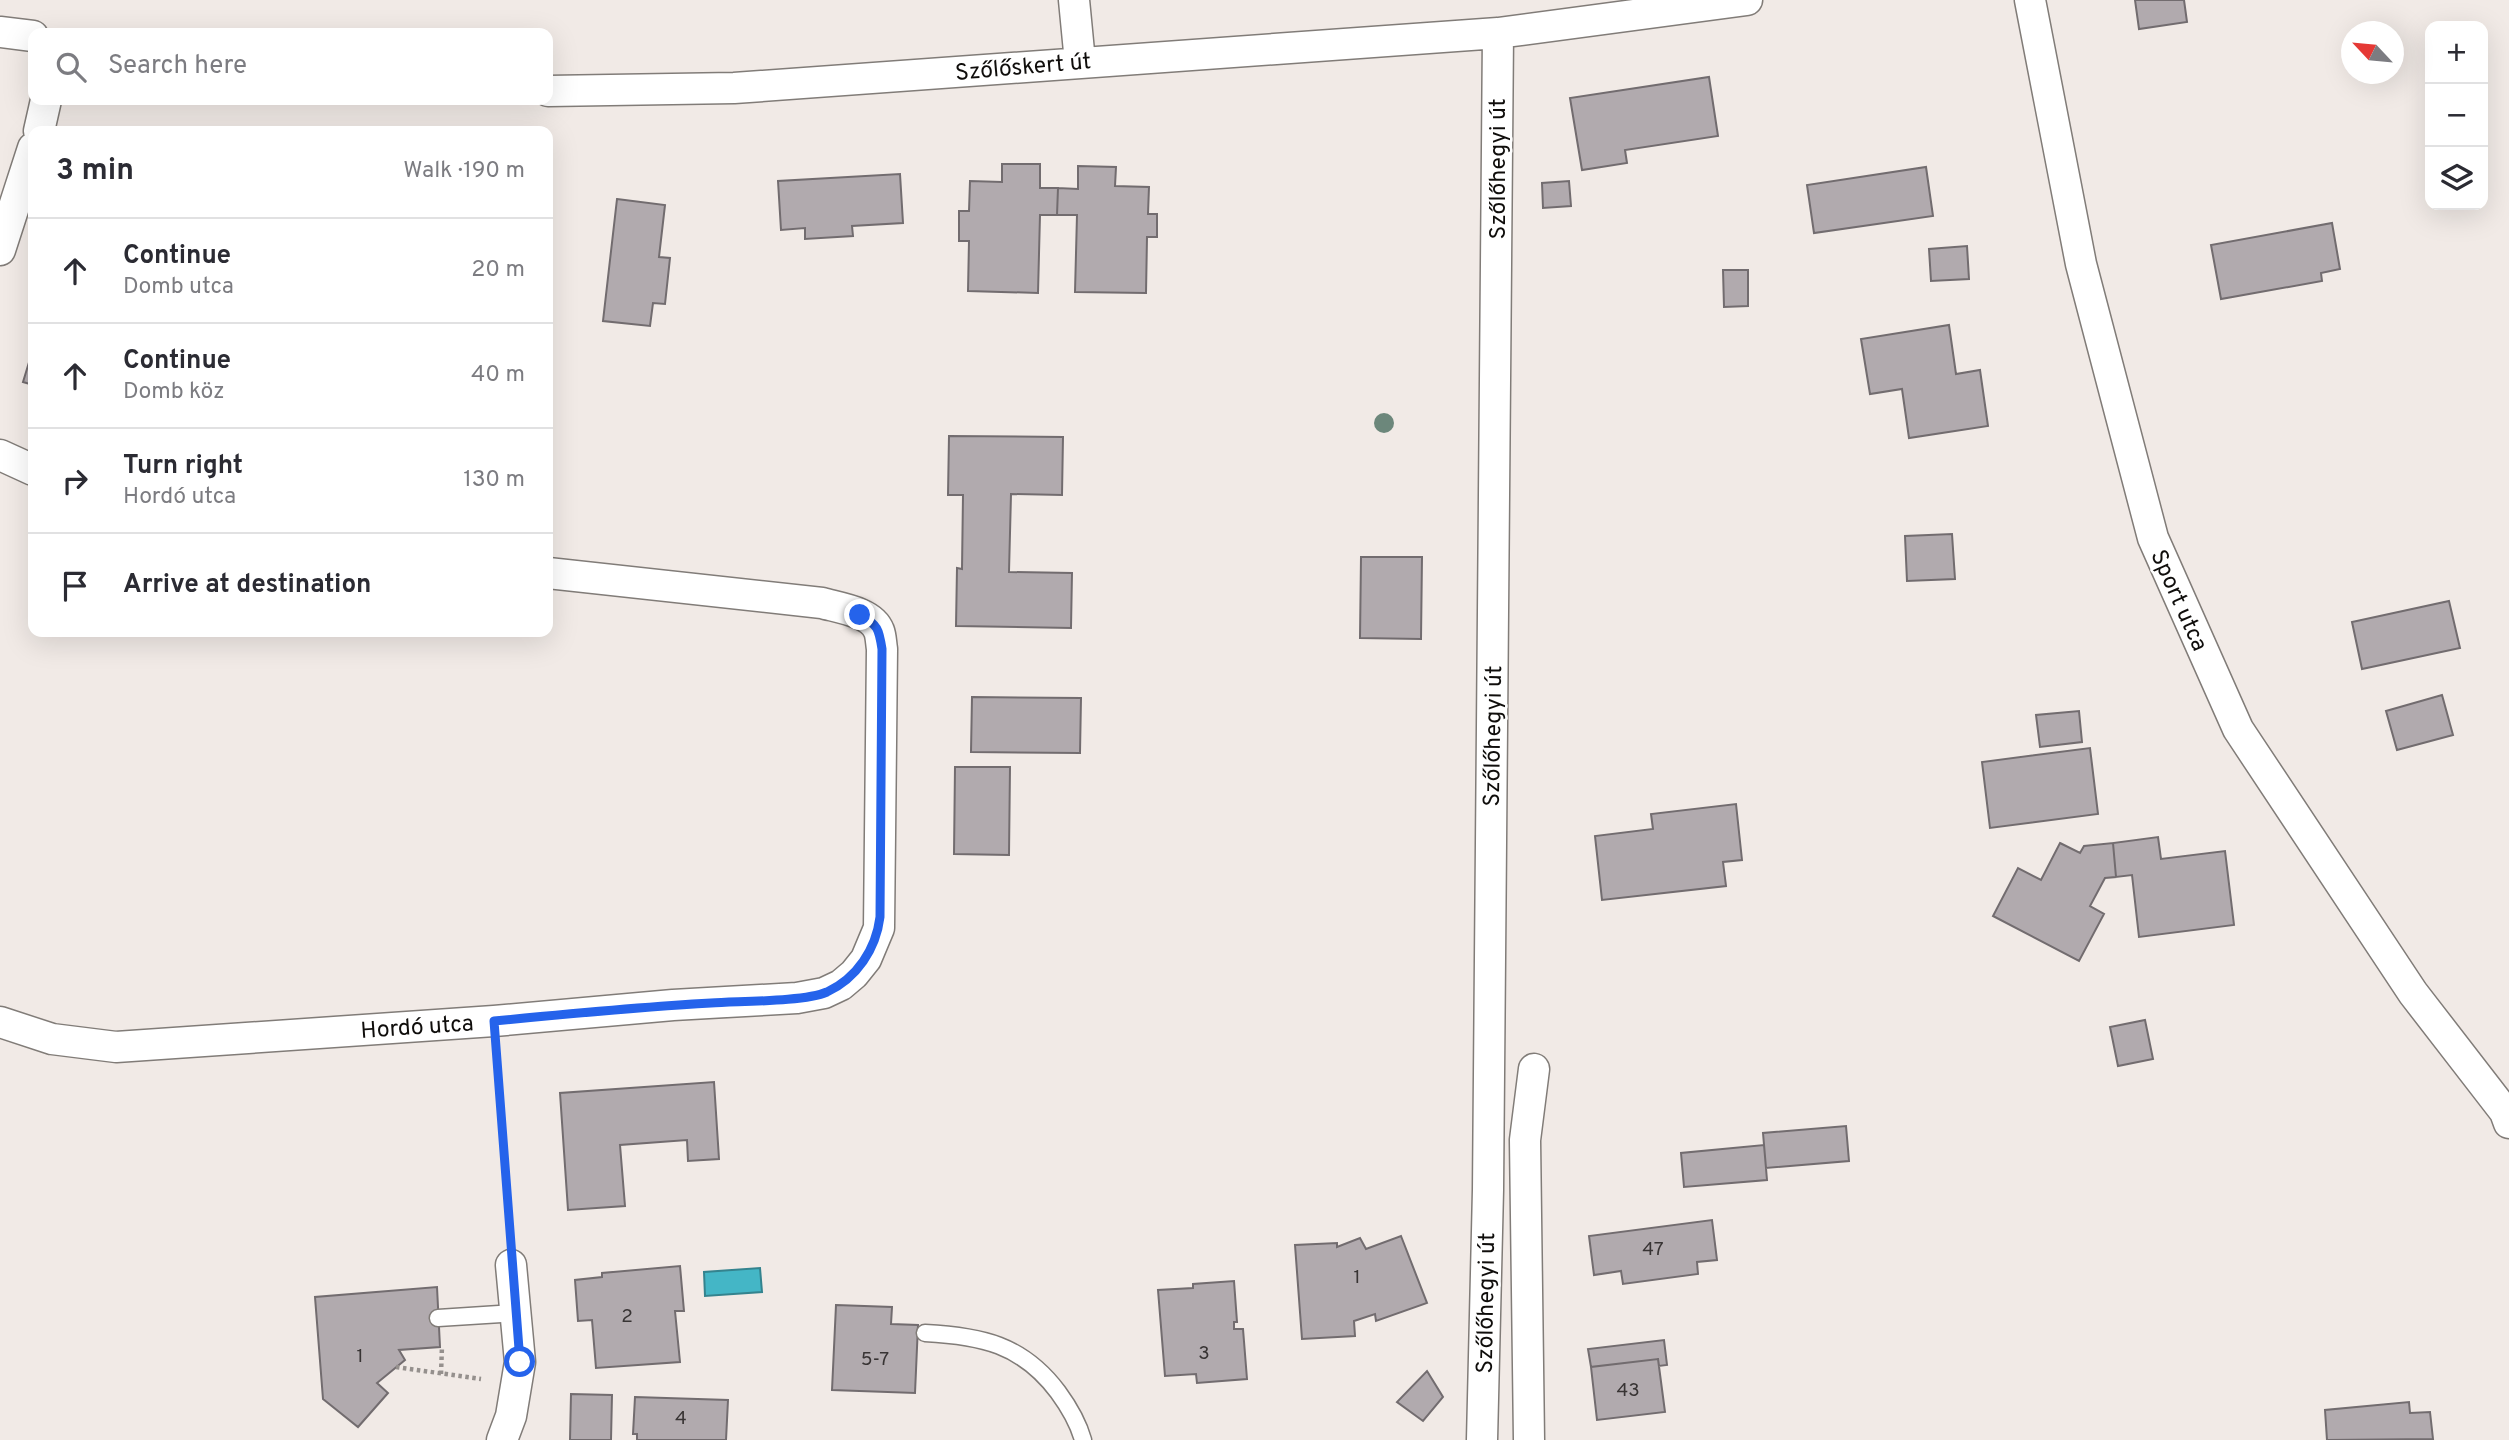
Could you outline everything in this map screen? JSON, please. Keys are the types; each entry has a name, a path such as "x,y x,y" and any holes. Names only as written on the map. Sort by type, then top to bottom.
{"street":[{"path":"1074,0 1080,62"},
{"path":"1498,33 1747,0"},
{"name":"Sport utca","path":"2030,0 2081,264 2153,538 2238,729 2413,993 2504,1112 2509,1123"},
{"path":"0,32 28,35"},
{"name":"Szőlőskert út","path":"553,91 734,88 1498,33"},
{"name":"Szőlőhegyi út","path":"1482,1440 1488,1190 1498,33"},
{"path":"40,126 45,105"},
{"path":"0,250 28,163"},
{"path":"0,454 28,468"},
{"name":"Hordó utca","path":"0,1022 52,1039 116,1047 797,998 824,993 841,985 866,959 878,928 882,649 879,630 872,622 846,609 822,603 553,574"},
{"name":"Szőlőhegyi út","path":"1529,1440 1525,1140 1534,1069"},
{"path":"502,1440 510,1416 520,1362 511,1265"}],"lane":[{"path":"438,1318 516,1313"},
{"path":"925,1333 960,1335 996,1343 1032,1363 1049,1380 1072,1412 1083,1440"}],"path":[{"path":"494,1021 511,1265"},
{"path":"442,1344 442,1374"},
{"path":"396,1367 517,1383"}],"water":[{"path":"760,1268 762,1292 705,1296 704,1272"}],"building":[{"path":"2135,0 2184,0 2187,22 2139,29"},
{"path":"1709,77 1718,136 1625,150 1627,163 1582,170 1570,98"},
{"path":"1002,164 1040,164 1040,188 1058,188 1057,215 1040,215 1038,293 968,291 969,241 959,241 959,211 969,211 970,181 1002,182"},
{"path":"1078,166 1116,167 1115,186 1149,187 1148,214 1157,214 1157,237 1147,237 1146,293 1075,292 1077,215 1057,215 1058,188 1078,189"},
{"path":"1926,167 1933,216 1814,233 1807,185"},
{"path":"900,174 903,223 852,226 853,236 805,239 805,228 781,230 778,181"},
{"path":"1569,181 1571,206 1543,208 1542,183"},
{"path":"617,199 665,205 659,257 670,258 665,304 653,303 650,326 603,321"},
{"path":"2332,223 2340,269 2321,273 2322,281 2221,299 2211,245"},
{"path":"1967,246 1969,279 1931,281 1929,249"},
{"path":"1723,270 1748,270 1748,306 1724,307"},
{"path":"1949,325 1956,374 1980,370 1988,426 1909,438 1902,389 1870,394 1861,339"},
{"path":"28,366 28,384 23,382"},
{"path":"949,436 1063,437 1062,495 1011,494 1009,572 1072,573 1071,628 956,626 957,568 962,569 963,495 948,495"},
{"path":"1952,534 1955,579 1907,581 1905,536"},
{"path":"1361,557 1422,557 1421,639 1360,638"},
{"path":"2449,601 2460,648 2362,669 2352,622"},
{"path":"2442,695 2453,735 2397,750 2386,711"},
{"path":"972,697 1081,698 1080,753 971,752"},
{"path":"2079,711 2082,742 2040,747 2036,715"},
{"path":"2090,748 2098,814 1990,828 1982,762"},
{"path":"955,767 1010,767 1009,855 954,854"},
{"path":"1736,804 1742,860 1723,862 1726,886 1602,900 1595,836 1653,829 1651,814"},
{"path":"2158,837 2161,859 2225,851 2234,925 2139,937 2132,875 2116,877 2113,843"},
{"path":"2060,843 2080,853 2084,846 2113,843 2116,877 2105,878 2090,906 2104,914 2079,961 1993,916 2018,868 2041,880"},
{"path":"2145,1020 2153,1059 2118,1066 2110,1027"},
{"path":"714,1082 719,1159 688,1161 687,1140 620,1145 625,1206 568,1210 560,1093"},
{"path":"1846,1126 1849,1161 1766,1168 1763,1133"},
{"path":"1764,1145 1767,1180 1684,1187 1681,1153"},
{"path":"1712,1220 1717,1260 1697,1262 1698,1274 1623,1284 1621,1271 1594,1275 1589,1236"},
{"path":"1401,1236 1427,1303 1376,1321 1375,1314 1354,1321 1355,1336 1302,1339 1295,1245 1337,1243 1337,1247 1360,1238 1366,1249"},
{"path":"680,1266 684,1311 675,1311 680,1362 596,1368 592,1320 578,1321 575,1280 602,1277 602,1273"},
{"path":"1234,1281 1237,1322 1234,1322 1234,1329 1243,1329 1247,1379 1197,1383 1196,1374 1165,1376 1158,1290 1193,1288 1193,1284"},
{"path":"437,1287 440,1347 399,1350 405,1360 377,1383 388,1393 358,1427 323,1399 315,1297"},
{"path":"836,1305 892,1307 891,1324 918,1325 915,1393 832,1390"},
{"path":"1664,1340 1667,1365 1659,1366 1658,1359 1591,1367 1588,1349"},
{"path":"1658,1359 1665,1412 1597,1420 1591,1367"},
{"path":"1427,1371 1443,1397 1423,1421 1397,1402"},
{"path":"571,1394 612,1395 611,1440 570,1440"},
{"path":"635,1397 728,1400 726,1440 637,1440 637,1434 633,1434"},
{"path":"2409,1402 2410,1413 2430,1412 2433,1439 2327,1440 2325,1410"}],"route":[{"path":"520,1362 494,1021 673,1005 797,998 824,993 841,985 854,974 874,943 880,917 882,649 879,630 860,615"}]}
